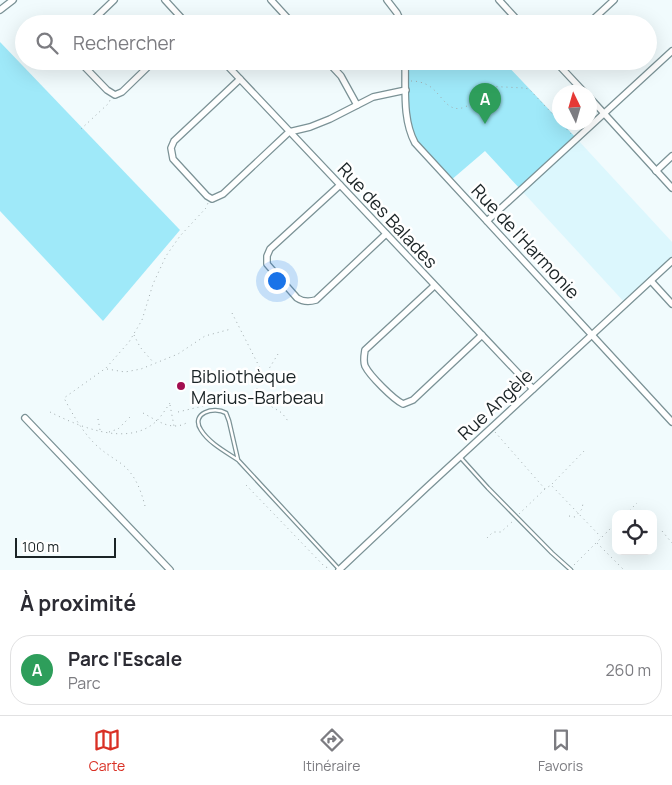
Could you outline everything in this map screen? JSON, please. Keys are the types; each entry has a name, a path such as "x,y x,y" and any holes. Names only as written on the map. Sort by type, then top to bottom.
{"street":[{"path":"0,10 13,0"},
{"path":"98,15 114,0"},
{"path":"165,0 179,15"},
{"path":"271,0 285,15"},
{"path":"387,0 398,15"},
{"path":"499,0 513,15"},
{"path":"598,15 614,0"},
{"path":"657,65 672,51"},
{"path":"89,70 113,94 122,92 145,70"},
{"name":"Rue des Balades","path":"231,70 533,389"},
{"path":"335,70 341,76 357,105"},
{"name":"Rue de l'Harmonie","path":"405,70 408,126 415,143 672,422"},
{"path":"564,70 578,85"},
{"path":"487,221 651,70"},
{"path":"240,79 174,141 171,148 173,159 201,190 212,199 223,194 289,132 310,127 381,94 406,90"},
{"path":"597,106 672,188"},
{"path":"656,171 672,156"},
{"path":"340,184 270,249 267,256 267,264 297,298 310,302 316,300 386,234"},
{"name":"Rue Angèle","path":"340,570 491,427 672,261"},
{"path":"651,281 672,304"},
{"path":"434,286 365,350 363,358 366,368 394,400 403,404 412,400 482,335"},
{"path":"25,418 170,570"}],"lane":[{"path":"238,460 226,413 214,409 201,414 199,420 201,430 208,438 238,460 340,570"},
{"path":"460,456 516,517 570,569"}],"path":[{"path":"406,81 426,84 434,89 448,106 456,109 472,103 484,86 529,89 552,113"},
{"path":"81,129 109,103 113,94"},
{"path":"567,130 576,140"},
{"path":"146,506 131,473 125,466 95,444 79,425 64,398 106,368 134,334 166,256 180,236 208,204"},
{"path":"232,313 264,377"},
{"path":"106,368 125,372 147,367 178,354 206,336 231,329"},
{"path":"134,334 140,346 154,363"},
{"path":"278,354 253,395 282,413 288,421"},
{"path":"222,394 222,402"},
{"path":"178,412 240,397"},
{"path":"50,412 79,425 100,431 125,434 149,427 158,421 170,403 174,426"},
{"path":"143,413 165,425 182,425 188,422"},
{"path":"109,432 118,429 131,416"},
{"path":"98,420 100,431"},
{"path":"491,427 546,489 586,449"},
{"path":"246,484 325,567 340,570"},
{"path":"551,485 601,537"},
{"path":"569,516 575,517 582,509 583,503"},
{"path":"630,510 637,503"},
{"path":"570,569 612,527"},
{"path":"662,531 672,543"},
{"path":"596,542 623,569"}],"shaded area":[{"path":"0,42 15,58 15,70 27,70 180,230 103,321 0,211"},
{"path":"406,70 512,70 552,113 552,130 569,130 577,139 521,190 485,151 450,181 410,134"},
{"path":"577,139 672,242 672,261 626,304 521,190"}],"place":[{"name":"Parc l'Escale","path":"485,124"},
{"name":"Bibliothèque Marius-Barbeau","path":"181,386"}]}
